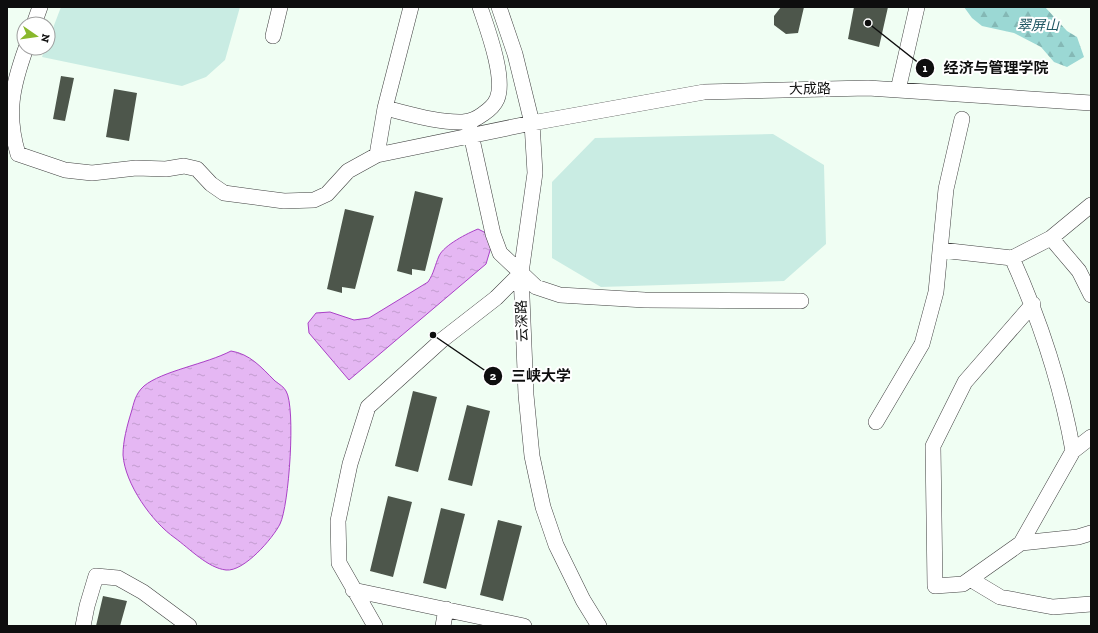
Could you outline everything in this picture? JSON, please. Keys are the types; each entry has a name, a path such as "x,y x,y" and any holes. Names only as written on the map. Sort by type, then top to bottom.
{"street":[{"path":"273,36 280,7"},
{"path":"377,155 385,108 411,7"},
{"path":"480,7 492,39 499,90 498,99 491,109 474,120 470,128 494,237 500,253 536,287 560,294 645,300 801,300"},
{"name":"云深路","path":"500,7 515,54 532,123 535,173 521,273 527,403 532,456 543,507 556,545 583,600 599,626"},
{"path":"898,90 917,7"},
{"path":"23,56 14,82 11,108 13,137 18,154 65,170 92,173 136,168 166,169 184,166 197,169 211,184 224,193 284,201 314,200 328,194 348,171 377,155 470,128"},
{"name":"大成路","path":"470,128 532,123 704,92 868,88 1091,103"},
{"path":"385,108 443,120 470,128"},
{"path":"876,422 922,344 936,292 946,189 962,119"},
{"path":"941,250 1012,258 1051,238 1090,207"},
{"path":"1051,238 1079,271 1091,295"},
{"path":"1012,258 1033,304 1058,384 1074,451"},
{"path":"375,626 353,590 339,563 338,521 350,464 368,407 442,340 496,298 521,273"},
{"path":"1033,304 965,382 933,446 935,586 963,584 1021,543 1074,451 1091,438"},
{"path":"1021,543 1078,537 1091,533"},
{"path":"83,626 96,576 118,578 143,592 189,626"},
{"path":"970,579 1000,597 1053,607 1091,604"},
{"path":"353,590 524,626"},
{"path":"443,626 446,609"}],"green space":[{"name":"翠屏山","path":"964,7 1045,7 1067,31 1077,37 1084,57 1067,67 1054,62 1041,47 1014,33 982,26 972,18"}],"shaded area":[{"path":"61,7 240,7 225,60 206,77 182,86 42,57 56,56 56,20"},
{"path":"773,134 824,165 826,244 784,281 601,287 552,258 552,182 595,138"}],"water":[{"path":"478,229 494,237 486,264 349,380 309,333 308,323 316,313 330,312 354,320 369,318 428,282 442,252 457,240"},
{"path":"231,351 250,358 286,391 291,416 291,435 286,498 280,524 265,545 249,560 241,566 226,570 219,569 206,562 166,531 157,522 134,490 125,466 123,455 126,434 134,402 144,386 162,376 221,356"}],"building":[{"path":"781,7 804,7 798,33 786,34 774,25 774,16"},
{"path":"854,7 888,7 879,47 848,39"},
{"path":"61,76 74,78 65,121 53,119"},
{"path":"114,89 137,93 129,141 106,137"},
{"path":"415,191 443,198 425,271 412,269 412,275 397,271"},
{"path":"345,209 374,216 355,289 342,287 342,293 327,289"},
{"path":"413,391 437,397 418,472 395,466"},
{"path":"467,405 490,411 472,486 448,480"},
{"path":"388,496 412,502 393,577 370,571"},
{"path":"441,508 465,514 446,589 423,583"},
{"path":"498,520 522,526 503,601 480,595"},
{"path":"103,596 127,601 120,626 96,626"}],"place":[{"name":"经济与管理学院","path":"868,23"},
{"name":"三峡大学","path":"433,335"}]}
